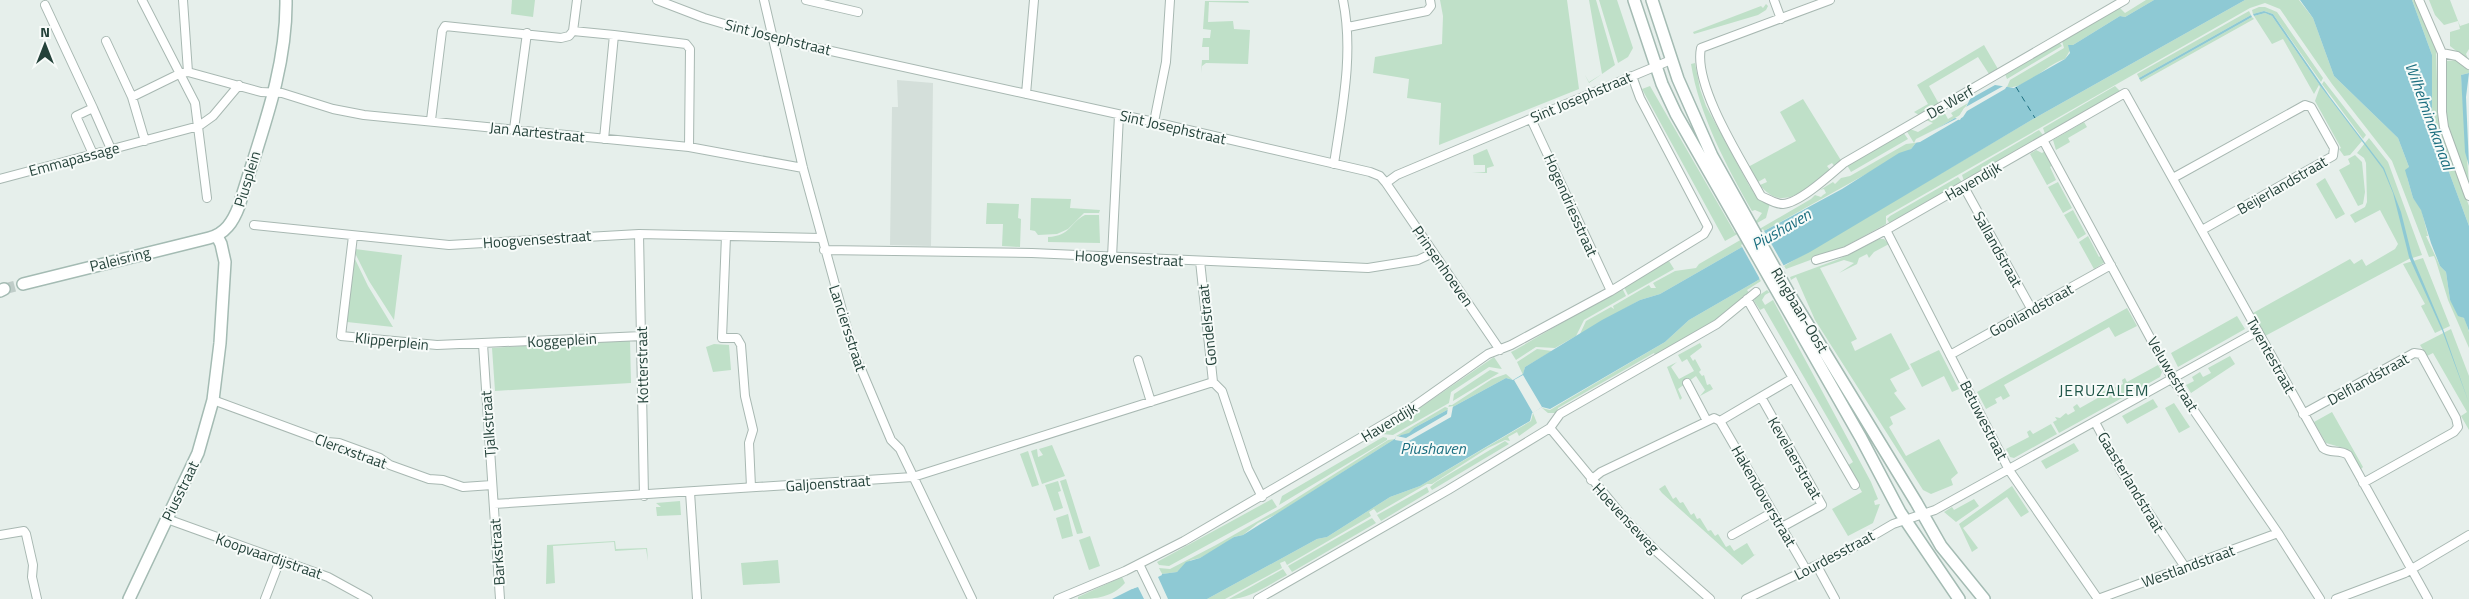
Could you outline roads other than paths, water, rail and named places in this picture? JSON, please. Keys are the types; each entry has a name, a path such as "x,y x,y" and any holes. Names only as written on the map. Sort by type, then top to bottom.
{"main road":[{"name":"Piusplein","path":"217,236 235,218 273,93 284,51 286,0"},
{"name":"Ringbaan-Oost","path":"1634,0 1655,66 1676,114 1785,295 1906,520 1958,599"},
{"name":"Ringbaan-Oost","path":"1652,0 1671,60 1739,216"},
{"name":"Paleisring","path":"22,284 217,236"},
{"name":"Piusstraat","path":"129,599 198,453 213,400 225,262 222,244 217,236"},
{"name":"Ringbaan-Oost","path":"1785,295 1923,514 1941,546 1984,599"}],"street":[{"path":"142,0 183,72 195,103 207,198"},
{"path":"132,97 183,72 187,62 184,0"},
{"path":"431,120 442,31 445,26 561,38 569,36 573,30 577,0"},
{"name":"Sint Josephstraat","path":"657,0 704,18 772,38 1154,122 1370,172 1380,176 1386,183 1397,176 1671,60"},
{"name":"Lanciersstraat","path":"764,0 803,168 853,350 891,440 900,448 972,599"},
{"path":"806,0 858,12"},
{"path":"1026,94 1034,0"},
{"path":"1154,122 1166,62 1170,0"},
{"path":"1334,164 1344,98 1348,49 1348,27 1343,0"},
{"path":"1348,27 1428,11 1430,9 1430,0"},
{"path":"1774,0 1782,19 1830,0"},
{"name":"De Werf","path":"1782,19 1702,48 1699,59 1704,84 1761,196 1776,203 1785,204 1804,194 1844,163 2126,0"},
{"path":"2419,0 2442,52 2442,112 2444,127 2469,196"},
{"path":"45,5 111,149"},
{"path":"573,30 686,44 690,49 689,148"},
{"path":"514,129 527,33"},
{"path":"604,139 614,35"},
{"path":"106,41 132,97 147,140"},
{"path":"2442,52 2457,56 2469,65"},
{"name":"Jan Aartestraat","path":"183,72 364,115 431,120 689,148 803,168"},
{"name":"Havendijk","path":"1058,599 1139,564 1262,497 1413,407 1488,354 1500,350 1611,292 1704,234 1708,227 1640,98 1632,76"},
{"path":"199,126 213,116 239,85"},
{"name":"Havendijk","path":"1816,260 1846,252 1964,187 2125,94"},
{"name":"Twentestraat","path":"2125,94 2323,448 2329,452 2344,452 2348,455 2428,599"},
{"name":"Beijerlandstraat","path":"2173,178 2305,105 2311,107 2334,148 2333,156 2202,230"},
{"path":"93,108 76,116 93,154"},
{"path":"1112,257 1119,115"},
{"name":"Hogendriesstraat","path":"1532,119 1611,292"},
{"name":"Emmapassage","path":"0,179 199,126"},
{"name":"Veluwestraat","path":"2043,140 2174,380 2278,533 2320,599"},
{"name":"Prinsenhoeven","path":"1386,183 1500,350"},
{"name":"Sallandstraat","path":"1964,187 2032,310"},
{"name":"Hoogvensestraat","path":"254,225 449,245 639,234 821,238"},
{"name":"Betuwestraat","path":"1886,230 2009,470 2098,599"},
{"name":"Kotterstraat","path":"639,234 644,496"},
{"name":"Klipperplein","path":"353,236 341,336 423,345 483,344"},
{"path":"726,236 722,338 736,338 741,345 745,396 753,430 749,443 751,487"},
{"name":"Hoogvensestraat","path":"824,250 1112,257 1368,268 1418,260 1433,253"},
{"name":"Gondelstraat","path":"1200,261 1213,382 1222,391 1248,469 1262,497"},
{"name":"Gooilandstraat","path":"1950,355 2111,265"},
{"path":"1258,599 1440,495 1550,428 1560,414 1717,324 1756,292"},
{"path":"1747,299 1855,486"},
{"name":"Lourdesstraat","path":"1746,599 1852,548 1887,526 1935,510 2174,380 2258,331"},
{"name":"Koggeplein","path":"483,344 642,336"},
{"name":"Tjalkstraat","path":"483,344 494,504"},
{"name":"Delflandstraat","path":"2304,414 2414,353 2421,354 2456,418 2458,426 2454,432 2363,483"},
{"path":"1138,360 1151,402"},
{"path":"1591,480 1601,472 1707,421 1714,418 1720,421 1793,378"},
{"name":"Galjoenstraat","path":"494,504 913,478 1213,382"},
{"path":"1687,383 1707,421"},
{"name":"Kevelaerstraat","path":"1761,397 1822,505 1782,527"},
{"name":"Clercxstraat","path":"213,400 318,439 380,458 390,465 429,479 443,480 463,487 492,485"},
{"name":"Hakendoverstraat","path":"1720,421 1807,570"},
{"name":"Gaasterlandstraat","path":"2094,422 2121,471 2185,567"},
{"name":"Hoevenseweg","path":"1550,428 1591,480 1657,552 1710,599"},
{"path":"690,492 697,599"},
{"name":"Barkstraat","path":"494,504 500,599"},
{"path":"1732,535 1773,512"},
{"name":"Koopvaardijstraat","path":"167,519 328,577 368,599"},
{"path":"0,535 20,530 26,534 33,565 32,577 37,599"},
{"name":"Westlandstraat","path":"2098,599 2278,533"},
{"path":"2336,599 2405,573 2469,536"},
{"path":"265,599 280,560"},
{"path":"1139,564 1156,599"},
{"path":"1817,566 1836,599"}],"water":[{"name":"Piushaven","path":"2154,0 2245,0 2035,118 1810,252 1759,278 1689,320 1665,342 1550,409 1542,407 1532,413 1530,421 1420,486 1390,497 1327,537 1317,539 1207,599 1112,599 1162,574 1177,572 1186,562 1200,558 1234,537 1243,535 1401,435 1409,433 1414,428 1506,378 1513,380 1523,374 1525,367 1602,320 1640,300 1660,294 1742,247 1764,231 1842,189 1899,153 1911,149 1919,139 1955,118 1960,120 1970,99 1995,85 2014,88 2065,59 2070,53 2068,45 2073,45 2120,16 2125,17"},
{"name":"Wilhelminakanaal","path":"2300,0 2412,0 2432,55 2432,126 2469,226 2469,331 2464,318 2458,316 2450,300 2446,272 2440,266 2421,210 2413,198 2405,170 2409,167 2398,138 2334,76 2313,18"},
{"path":"2264,11 2273,14 2330,97 2384,168 2401,212 2412,256 2443,329 2469,403 2442,330 2409,257 2393,193 2383,169 2321,87 2272,16 2265,13 2254,16 2253,14"},
{"path":"2251,15 2252,17 2140,80 2139,78"},
{"path":"2469,73 2466,97 2469,166 2465,152 2461,75"}],"tunnel":[{"path":"4,289 23,284"}],"district":[{"name":"JERUZALEM","path":"2104,390"}]}
